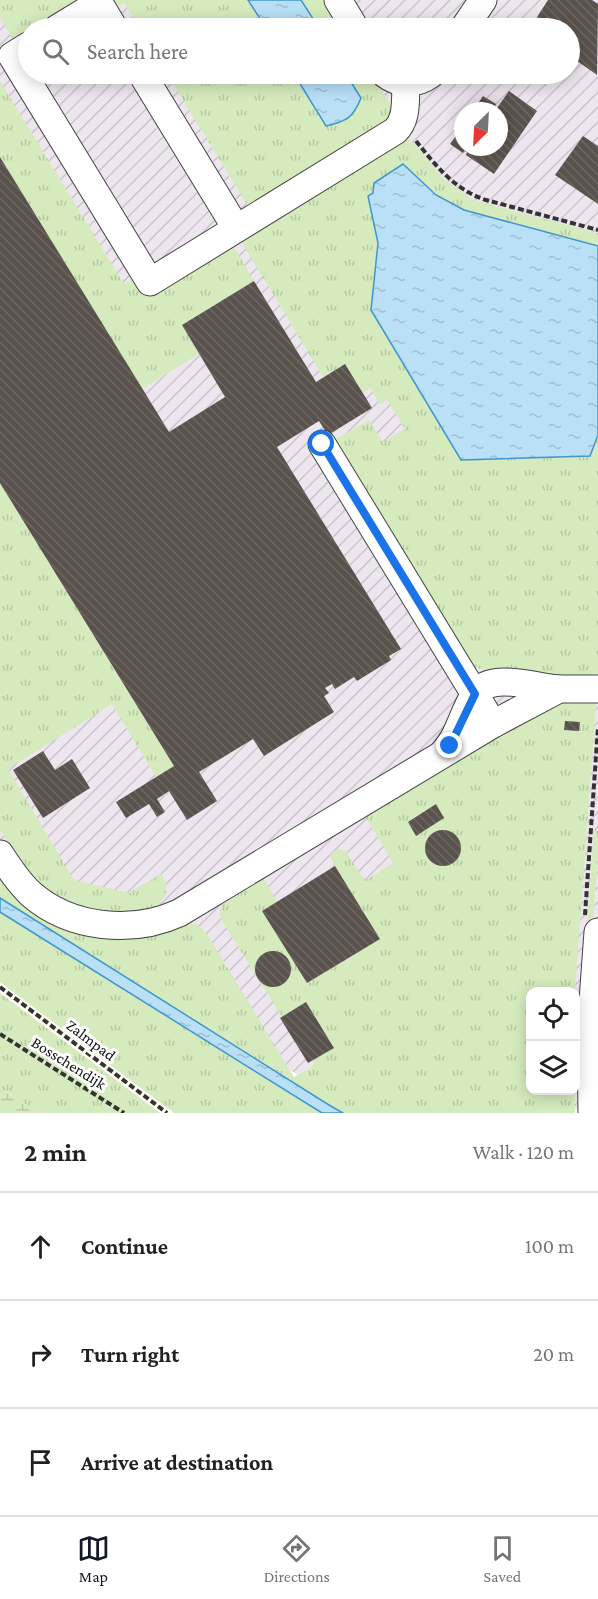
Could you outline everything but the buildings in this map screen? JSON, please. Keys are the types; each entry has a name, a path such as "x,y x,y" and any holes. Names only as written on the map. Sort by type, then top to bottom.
{"street":[{"path":"338,0 350,18"},
{"path":"471,18 483,0"},
{"path":"74,18 99,3 108,18"},
{"path":"18,52 12,56 18,66"},
{"path":"29,84 150,282 395,131 402,122 405,110 407,84"},
{"path":"148,84 236,228"},
{"path":"322,444 494,724"},
{"path":"439,757 455,738 475,694 482,687 496,682 559,689 598,689"},
{"path":"0,854 32,895 69,916 116,926 151,924 180,913 494,724 559,689"},
{"path":"592,1113 591,1028 598,932"}],"path":[{"path":"402,122 440,170 457,186 470,194 598,230"},
{"path":"592,812 598,812"},
{"name":"Zalmpad","path":"0,987 167,1113"},
{"name":"Bosschendijk","path":"0,1034 124,1113"}],"shaded area":[{"path":"0,0 598,0 598,1110 503,1106 353,1107 34,921 0,875"}],"green space":[{"path":"0,0 89,0 59,18 18,18 18,43 16,44 0,18"},
{"path":"108,0 248,0 260,18 134,18 124,3 113,9"},
{"path":"301,0 326,0 338,18 313,18"},
{"path":"0,81 124,284 135,278 146,295 232,243 254,281 182,325 199,354 142,389 0,157"},
{"path":"173,84 300,84 326,126 361,98 352,84 377,84 393,108 393,117 249,208"},
{"path":"404,138 414,143 443,178 473,200 598,233 598,246 464,210 436,195 403,165 374,183 374,193 369,196 378,243 371,310 597,438 598,435 598,674 592,677 486,670 468,663 332,441 369,420 383,442 405,429 387,400 380,404 370,388 363,393 345,364 323,377 239,238"},
{"path":"0,483 174,766 156,777 112,704 8,769 74,880 129,893 161,874 166,884 166,892 161,902 149,909 114,912 79,905 57,895 26,869 0,830"},
{"path":"559,696 590,700 596,704 575,987 526,987 526,1095 574,1095 575,1113 343,1113 0,898 0,871 100,937 146,937 165,933 188,923 198,926 207,934 294,1077 315,1065 313,1060 334,1047 306,1002 282,1017 222,921 220,912 222,905 263,877 278,902 263,911 308,983 380,939 331,859 332,853 338,849 345,850 365,881 393,863 365,816"},
{"path":"594,830 598,831 598,856 587,1006 581,1005"},
{"path":"0,912 322,1113 174,1113 0,982"},
{"path":"0,993 160,1113 39,1113 0,1088"},
{"path":"0,1088 39,1113 0,1113"}],"water":[{"path":"248,0 301,0 313,18 260,18"},
{"path":"300,84 352,84 361,98 355,110 348,118 326,126"},
{"path":"403,164 436,195 464,210 598,246 598,435 590,456 461,460 371,310 378,243 368,196 373,193 374,183"},
{"path":"0,898 343,1113 322,1113 0,912"}],"route":[{"path":"322,444 475,694 450,746"}]}
